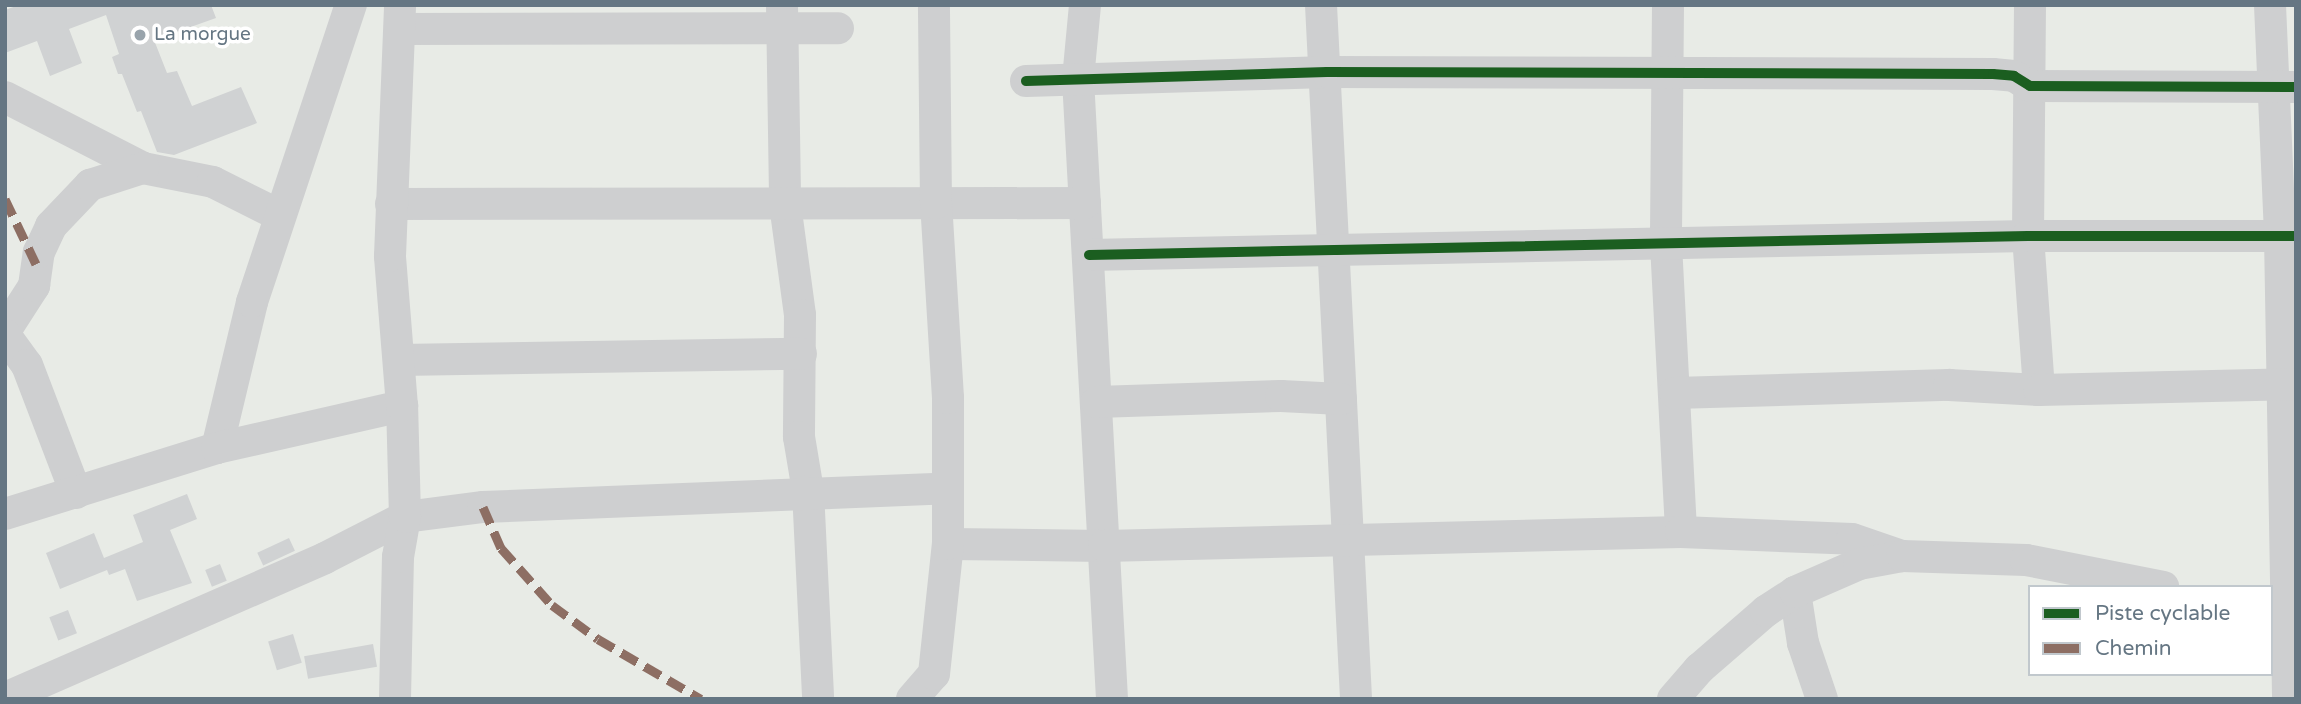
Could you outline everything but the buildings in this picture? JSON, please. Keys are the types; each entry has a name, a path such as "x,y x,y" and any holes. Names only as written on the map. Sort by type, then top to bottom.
{"street":[{"path":"217,448 279,215 351,5"},
{"path":"912,699 934,674 948,544 948,398 936,203 934,5"},
{"path":"1085,5 1078,79 1090,255 1112,699"},
{"path":"1321,5 1327,72 1346,540 1356,699"},
{"path":"1668,5 1666,244 1681,532"},
{"path":"2030,5 2028,236 2039,390"},
{"path":"2270,5 2283,88 2288,236 2284,602 2288,699"},
{"path":"395,699 398,557 405,517 402,406 390,256 401,17 782,17 838,28"},
{"path":"782,17 785,204 801,354 799,437 808,491 818,699"},
{"path":"1026,81 1327,72 1993,74 2014,76 2030,86 2283,88"},
{"path":"5,97 143,167 213,182 279,215"},
{"path":"76,493 27,365 5,333 34,286 39,252 51,226 90,185 143,167"},
{"path":"391,204 1085,203"},
{"path":"1090,255 2028,236 2288,236"},
{"path":"399,360 801,354"},
{"path":"1675,393 1950,385 2039,390 2288,384"},
{"path":"1097,402 1281,396 1341,399"},
{"path":"5,514 217,448 402,406"},
{"path":"5,698 324,558 405,517 483,507 808,491 947,488"},
{"path":"948,544 1104,546 1681,532 1852,539 1902,556"},
{"path":"1673,699 1736,635 1795,592 1859,564 1902,556 2026,561 2152,585"},
{"path":"1795,592 1802,643 1822,699"}],"shaded area":[{"path":"5,5 2296,5 2296,699 5,699"}],"marked path":[{"path":"5,199 36,264"},
{"path":"483,507 501,548 552,605 598,639 701,699"}],"cycle path":[{"path":"1026,81 1327,72 1993,74 2014,76 2030,86 2296,87"},
{"path":"1089,255 2028,236 2296,236"}],"place":[{"name":"La morgue","path":"140,35"}]}
